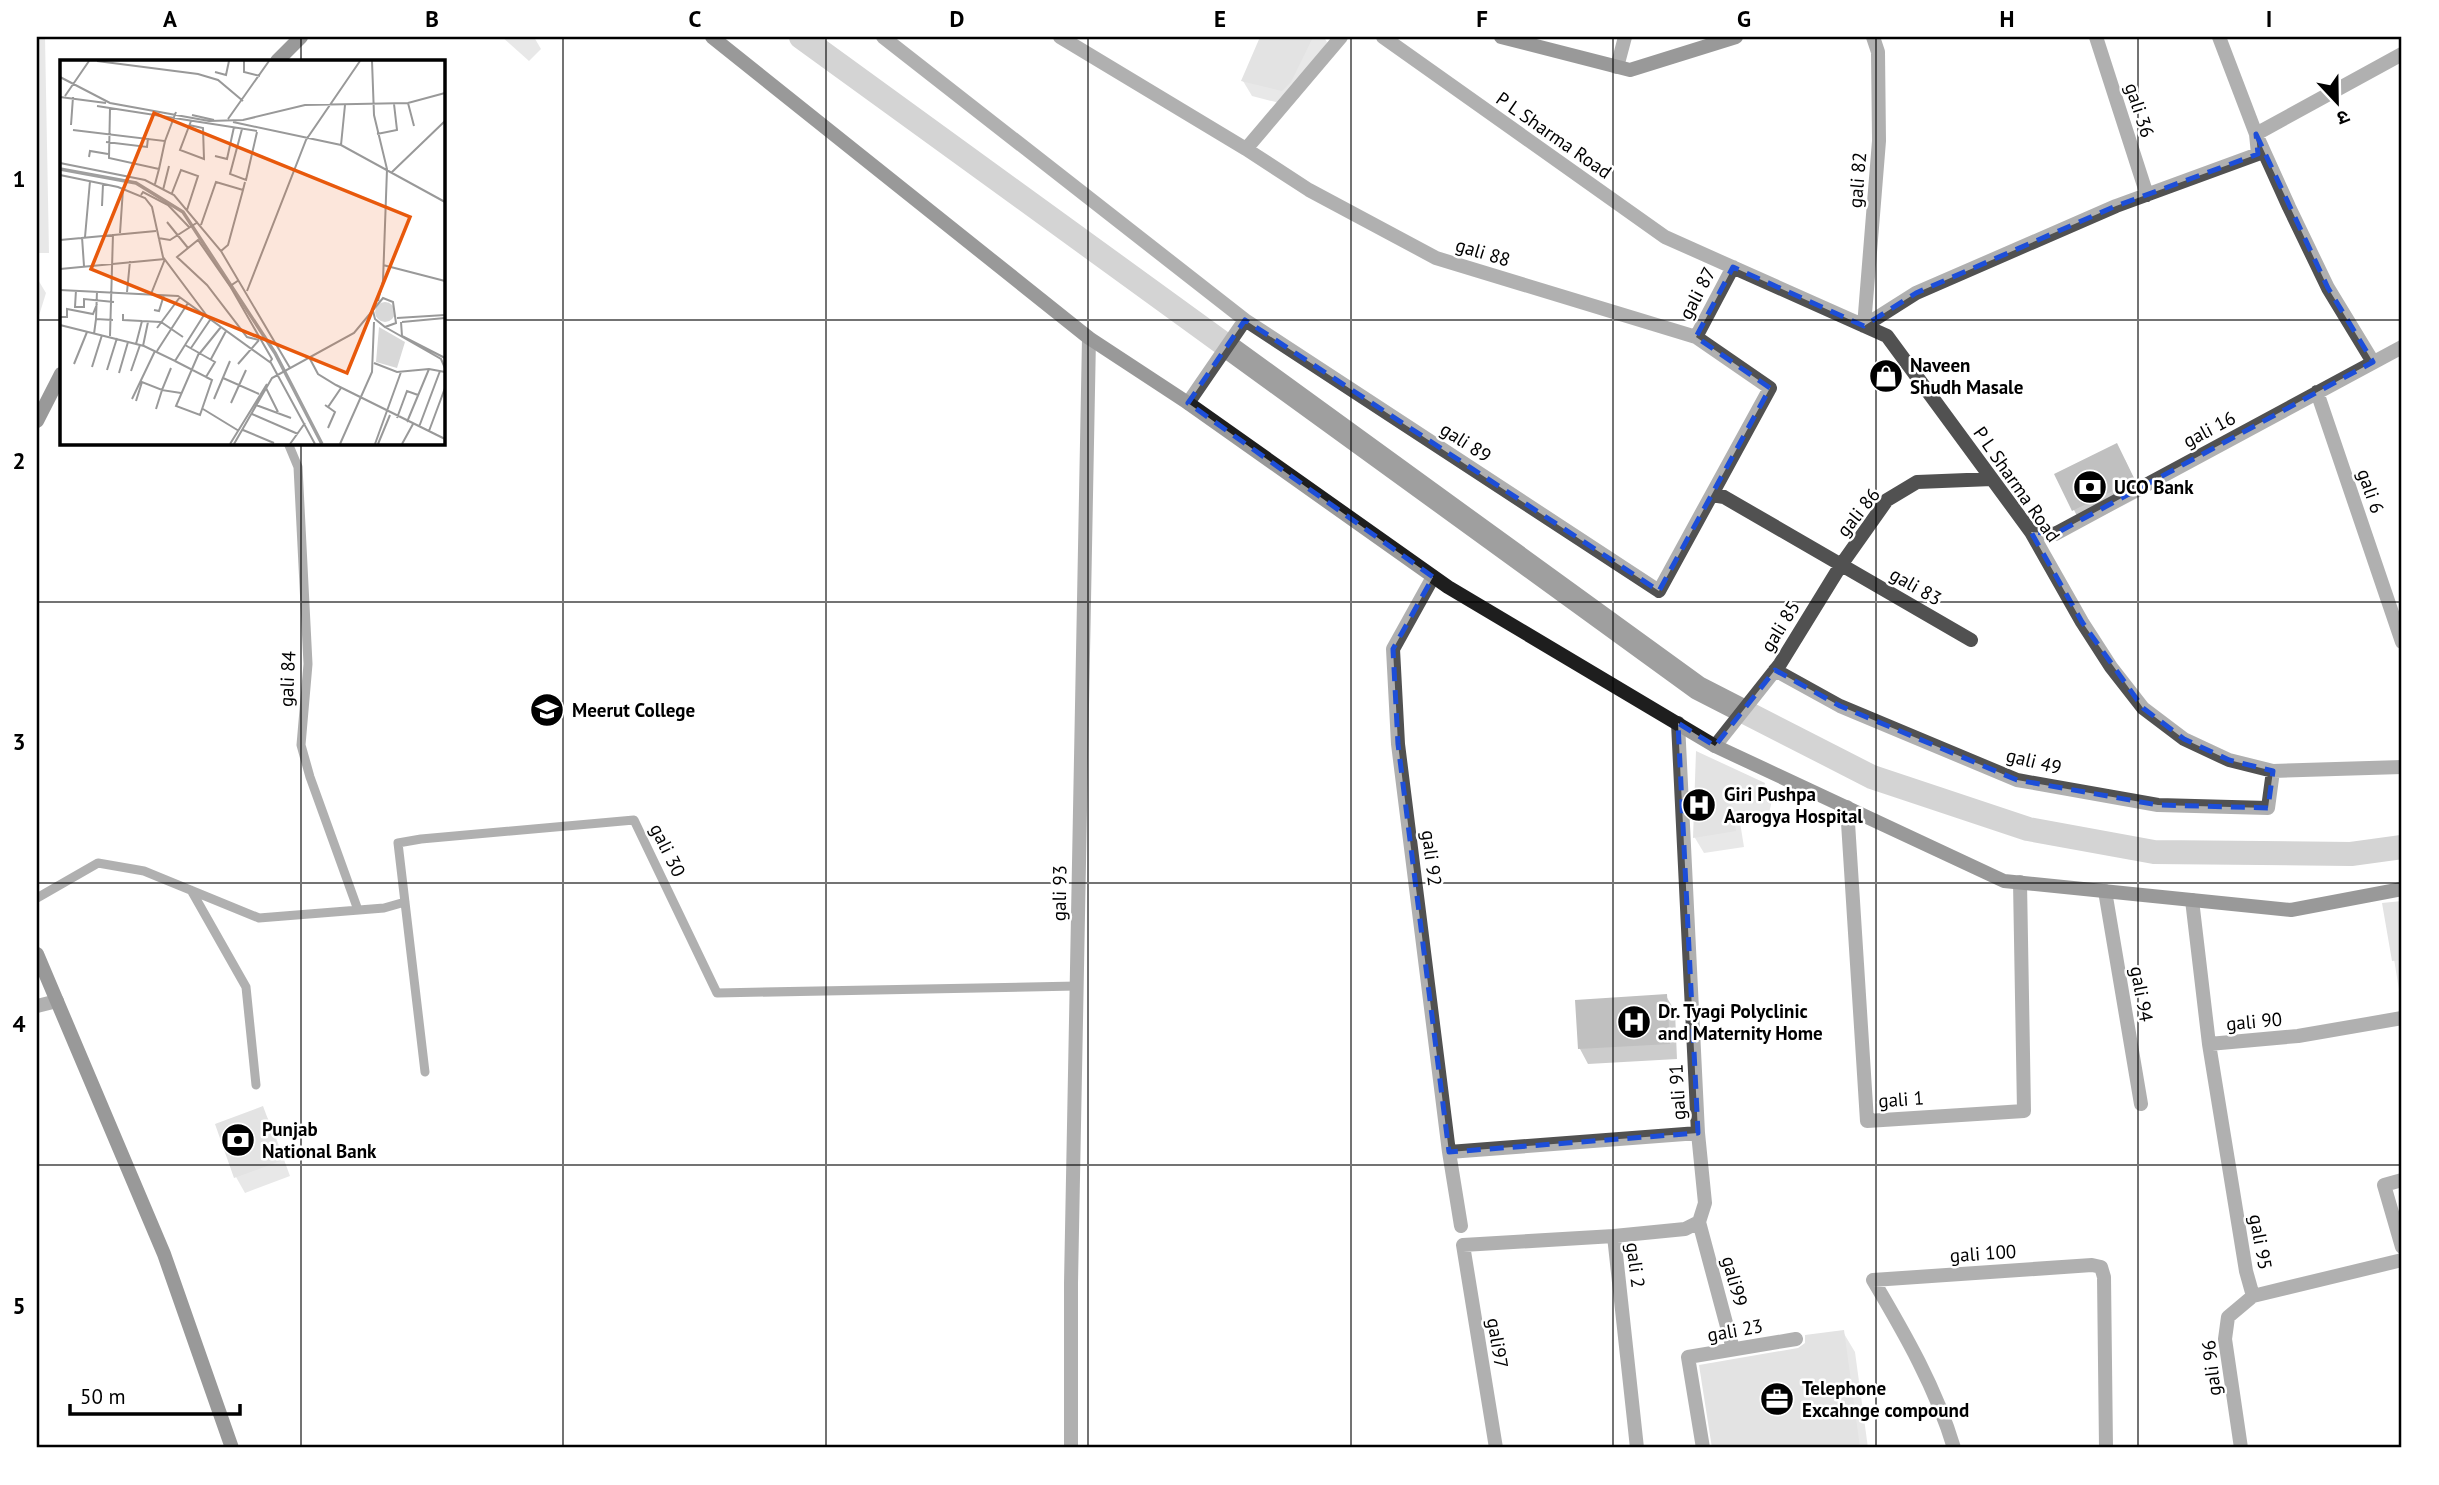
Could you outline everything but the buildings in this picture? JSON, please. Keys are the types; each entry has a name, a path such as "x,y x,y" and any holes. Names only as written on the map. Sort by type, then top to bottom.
{"street":[{"path":"278,60 301,37"},
{"path":"712,37 1089,338 1188,403 1433,577 1678,723 2004,881 2291,910 2402,889"},
{"path":"883,37 1245,320 1188,403"},
{"name":"gali 88","path":"1060,37 1309,190 1436,258 1696,337 1770,387 1712,495"},
{"path":"1246,149 1341,37"},
{"name":"P L Sharma Road","path":"1383,37 1665,237 1887,337 2031,532 2089,634 2111,667 2143,708 2184,739 2229,760 2273,771 2402,767"},
{"path":"1501,37 1530,40 1630,70 1736,37"},
{"path":"1618,67 1625,37"},
{"name":"gali 82","path":"1864,326 1879,141 1878,52 1873,37"},
{"name":"gali 36","path":"2096,37 2147,195"},
{"path":"2219,37 2256,134 2328,288 2373,362"},
{"path":"2256,134 2402,54"},
{"path":"1864,326 1916,293 2147,195 2258,154 2256,134"},
{"name":"gali 87","path":"1696,337 1733,267"},
{"name":"gali 89","path":"1245,320 1659,591 1712,495"},
{"name":"gali 93","path":"1072,1448 1071,1283 1089,338"},
{"name":"gali 16","path":"2031,532 2056,534 2402,347"},
{"path":"37,421 60,376"},
{"name":"gali 6","path":"2317,392 2402,642"},
{"name":"gali 86","path":"1841,565 1886,500 1917,482 1992,479"},
{"name":"gali 83","path":"1712,495 1724,497 1971,640"},
{"name":"gali 85","path":"1718,743 1775,670 1841,565"},
{"name":"gali 92","path":"1433,577 1392,649 1398,744 1449,1153"},
{"name":"gali 49","path":"1775,670 1840,706 2017,780 2158,805 2268,808 2273,771"},
{"name":"gali 91","path":"1449,1153 1698,1133 1678,723"},
{"name":"gali 1","path":"1847,807 1867,1121 2024,1111 2020,882"},
{"name":"gali 94","path":"2105,891 2141,1104"},
{"name":"gali 90","path":"2192,900 2209,1044 2298,1036 2402,1018"},
{"path":"37,954 164,1254 232,1448"},
{"path":"37,1006 57,1002"},
{"name":"gali 95","path":"2209,1044 2246,1271 2253,1296 2402,1260"},
{"path":"1614,1236 1685,1229 1699,1222 1705,1203 1698,1133"},
{"path":"1449,1153 1461,1226"},
{"path":"2402,1180 2384,1185 2402,1247"},
{"name":"gali99","path":"1699,1222 1733,1349"},
{"name":"gali 2","path":"1463,1245 1614,1236 1637,1448"},
{"name":"gali97","path":"1463,1245 1496,1448"},
{"name":"gali 100","path":"1954,1448 1942,1411 1906,1337 1873,1280 2092,1265 2101,1267 2104,1277 2106,1448"},
{"name":"gali 96","path":"2241,1448 2225,1339 2228,1317 2253,1296"},
{"name":"gali 23","path":"1703,1448 1688,1357 1796,1339"}],"lane":[{"name":"gali 84","path":"288,444 298,467 308,664 301,745 358,910"},
{"name":"gali 30","path":"425,1072 398,843 634,820 717,993 1077,986"},
{"path":"37,898 98,863 144,871 259,918 384,908 405,902"},
{"path":"191,890 246,987 256,1085"}],"highlighted area":[{"path":"2256,134 2328,288 2373,362 2055,534 2031,532 2082,622 2143,708 2184,739 2229,760 2273,771 2268,808 2158,805 2017,780 1840,706 1775,670 1715,746 1678,723 1698,1133 1449,1152 1398,744 1393,649 1433,577 1188,403 1245,320 1659,591 1770,388 1696,337 1733,267 1864,326 1916,293 2116,206 2258,154"}],"waterway":[{"path":"801,37 1698,688 1872,777 2028,829 2154,852 2351,854 2402,847"}],"place":[{"name":"Naveen Shudh Masale","path":"1886,376"},
{"name":"UCO Bank","path":"2090,487"},
{"name":"Meerut College","path":"547,710"},
{"name":"Giri Pushpa Aarogya Hospital","path":"1699,805"},
{"name":"Dr. Tyagi Polyclinic and Maternity Home","path":"1634,1022"},
{"name":"Punjab National Bank","path":"238,1140"},
{"name":"Telephone Excahnge compound","path":"1777,1399"}]}
